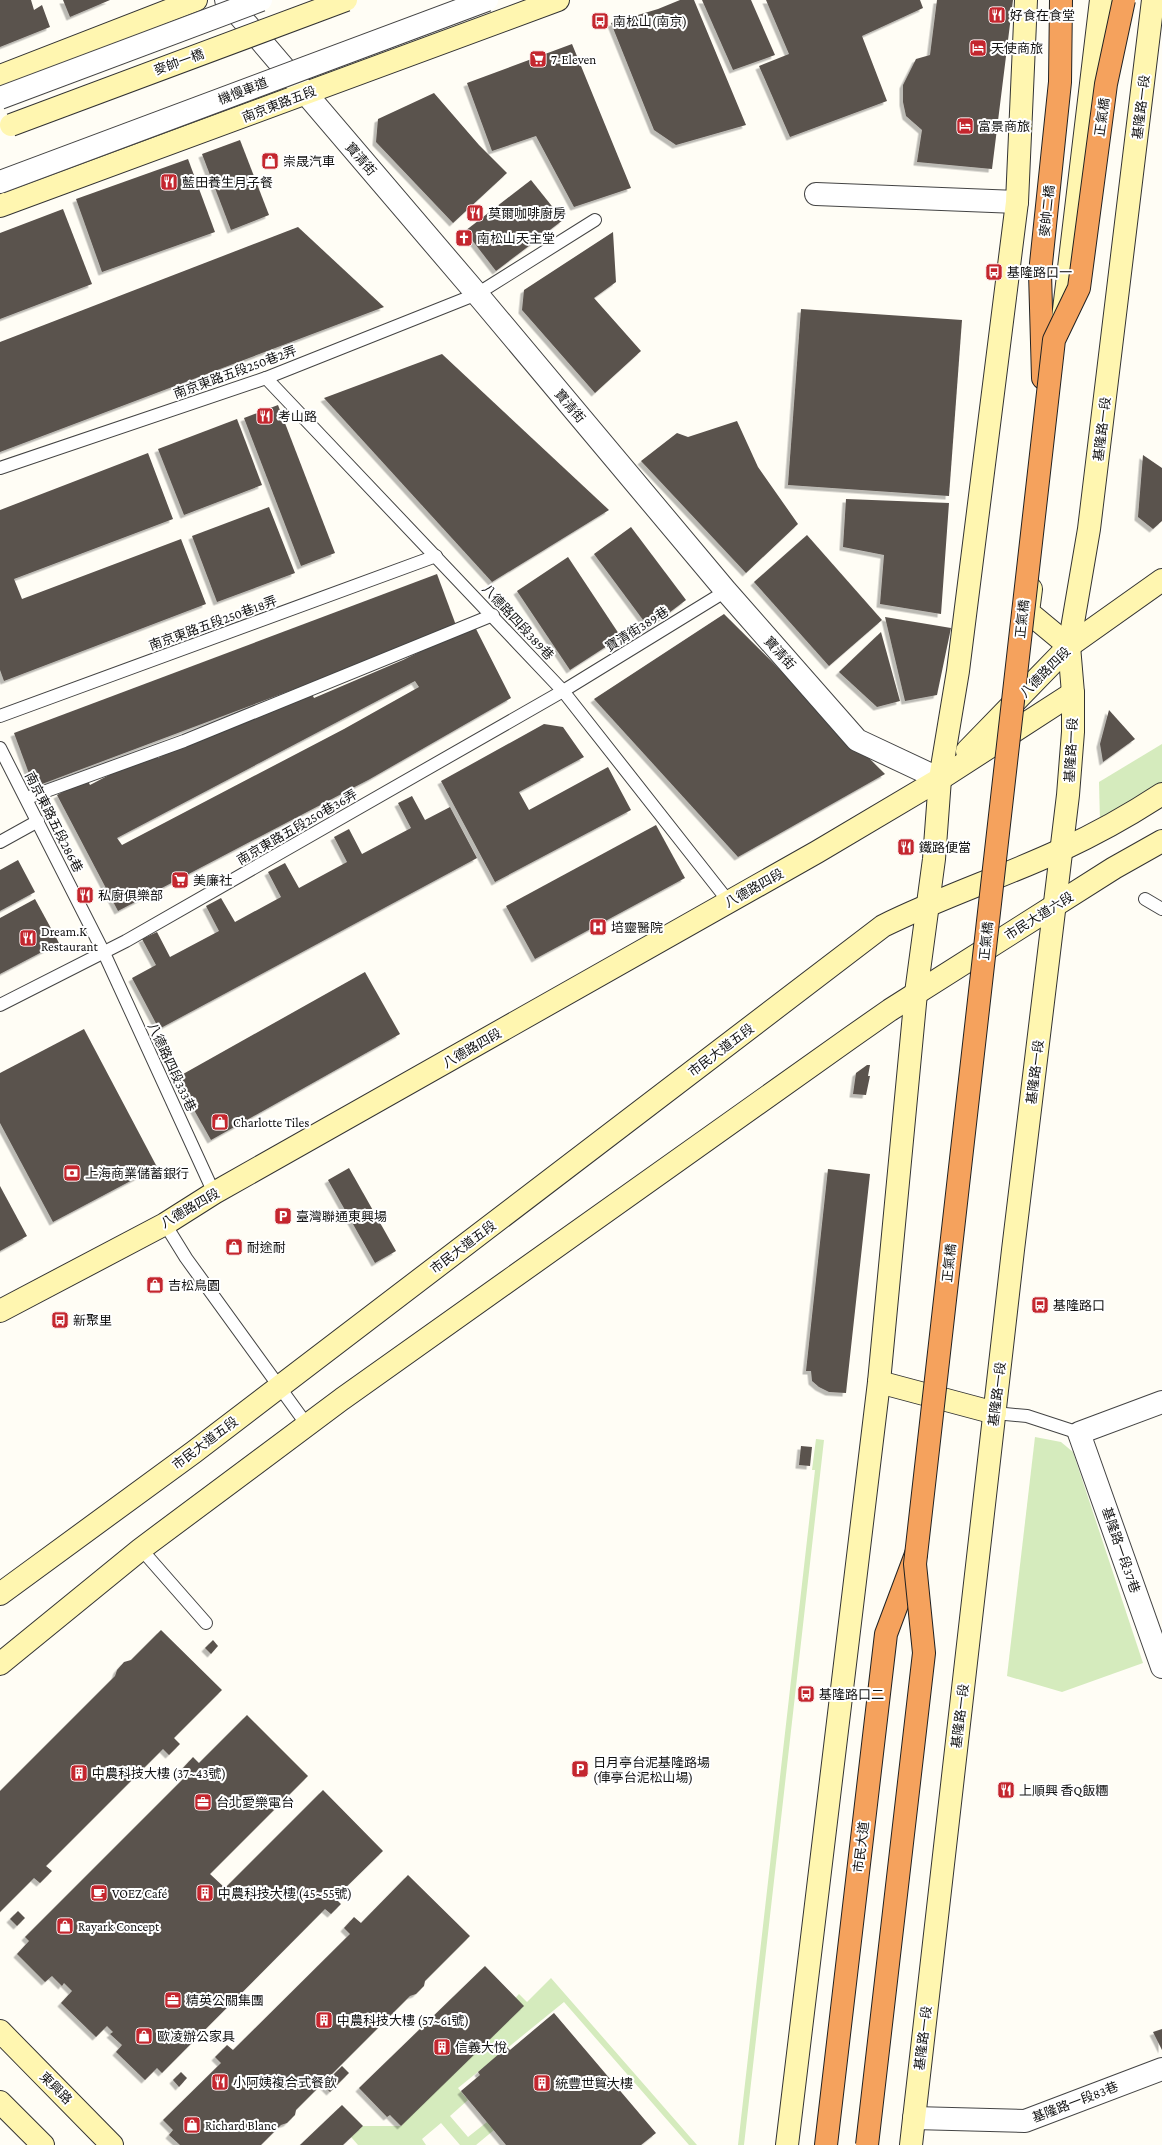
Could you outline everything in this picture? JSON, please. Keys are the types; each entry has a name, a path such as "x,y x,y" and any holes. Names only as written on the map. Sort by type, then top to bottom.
{"highway":[{"name":"麥帥二橋","path":"1044,423 1040,273 1060,82 1061,0"},
{"name":"麥帥二橋","path":"1054,340 1041,285 1072,0"},
{"name":"正氣橋","path":"915,1559 1044,423 1082,276 1112,0"},
{"name":"正氣橋","path":"915,1559 1054,340 1079,288 1106,84 1124,0"},
{"name":"市民大道","path":"827,2145 885,1645 915,1559"},
{"path":"868,2145 924,1653 915,1559"}],"main road":[{"path":"0,76 196,0"},
{"name":"麥帥一橋","path":"4,126 322,0"},
{"name":"麥帥一橋","path":"4,126 346,0"},
{"name":"南京東路五段","path":"0,206 558,0"},
{"path":"787,2145 879,1382 916,993 928,904 940,779 958,671 1017,202 1026,0"},
{"path":"1069,646 1028,612 1101,0"},
{"name":"基隆路一段","path":"911,2145 1072,751 1073,693 1069,646 1089,529 1155,47 1153,0"},
{"name":"八德路四段","path":"940,779 1069,646 1162,580"},
{"name":"八德路四段","path":"0,1311 165,1224 214,1193 729,902 940,779 1073,693"},
{"path":"928,904 1061,850 1133,812 1162,794"},
{"name":"市民大道六段","path":"916,993 1114,868 1162,841"},
{"name":"市民大道五段","path":"0,1594 194,1452 883,926 928,904"},
{"path":"0,1664 141,1549 307,1425 916,993"},
{"path":"879,1382 995,1413"},
{"name":"東興路","path":"0,2031 112,2145"},
{"path":"0,2102 43,2145"}],"street":[{"name":"寶清街","path":"226,0 726,591 857,740 940,779"},
{"path":"0,98 261,0"},
{"name":"機慢車道","path":"0,182 487,0"},
{"path":"816,194 1017,202"},
{"path":"1079,1433 1162,1402"},
{"name":"基隆路一段37巷","path":"1079,1433 1162,1667"},
{"name":"基隆路一段83巷","path":"914,2118 1025,2121 1162,2069"}],"lane":[{"name":"南京東路五段250巷2弄","path":"0,468 266,378 476,294 596,220"},
{"name":"八德路四段389巷","path":"266,378 493,615 563,691 729,902"},
{"name":"南京東路五段250巷18弄","path":"0,716 436,556"},
{"name":"寶清街389巷","path":"563,691 726,591"},
{"path":"27,798 184,741 493,615"},
{"name":"南京東路五段250巷36弄","path":"0,1005 104,953 563,691"},
{"name":"南京東路五段286巷","path":"0,748 27,798 104,953"},
{"path":"0,842 38,821"},
{"path":"1145,899 1162,909"},
{"name":"八德路四段333巷","path":"104,953 214,1193"},
{"path":"165,1224 186,1258 307,1425"},
{"path":"995,1413 1027,1416 1079,1433"},
{"path":"141,1549 206,1623"}],"green space":[{"path":"1162,744 1162,783 1100,822 1099,782"},
{"path":"1035,1437 1061,1442 1073,1452 1143,1663 1062,1692 1007,1676"},
{"path":"816,1439 824,1440 744,2145 738,2145 815,1470 812,1470"},
{"path":"551,1978 697,2145 689,2145 564,2002 458,2088 468,2100 450,2116 468,2137 487,2122 494,2130 476,2145 460,2145 441,2123 422,2139 426,2145 358,2145 351,2137 363,2126 401,2126 519,1994 527,2002"}],"building":[{"path":"0,0 31,0 34,10 42,5 50,27 0,47"},
{"path":"63,0 110,0 70,17"},
{"path":"680,0 694,0 746,125 676,145 654,130 611,23 658,9"},
{"path":"702,0 751,0 775,55 733,70"},
{"path":"766,0 920,0 923,8 862,36 887,101 790,137 759,66 789,54"},
{"path":"937,0 1013,0 992,169 917,162 922,130 906,116 903,102 903,85 916,59 930,55"},
{"path":"572,44 631,188 574,207 536,136 492,151 467,83"},
{"path":"434,93 479,145 507,173 453,223 376,142 378,119"},
{"path":"240,140 269,215 231,230 202,154"},
{"path":"188,159 215,232 102,272 76,199"},
{"path":"531,180 563,220 496,271 465,231"},
{"path":"63,209 92,284 0,319 0,233"},
{"path":"298,227 384,307 0,452 0,342"},
{"path":"613,232 616,282 594,298 641,351 595,393 522,310 524,290"},
{"path":"801,309 962,320 949,496 788,485"},
{"path":"442,354 609,510 492,582 324,398"},
{"path":"278,405 335,553 301,566 244,418"},
{"path":"237,419 262,485 184,515 158,449"},
{"path":"737,421 758,467 798,524 746,573 641,461 677,433 688,437"},
{"path":"148,453 173,519 14,579 22,599 181,539 206,604 4,681 0,670 0,510"},
{"path":"1143,455 1162,468 1162,521 1153,529 1138,517"},
{"path":"846,499 949,503 941,614 880,604 884,555 843,547"},
{"path":"269,507 295,573 217,602 192,536"},
{"path":"631,527 686,600 649,628 594,554"},
{"path":"807,535 882,620 829,666 754,582"},
{"path":"568,557 621,637 570,670 517,591"},
{"path":"437,574 457,628 34,787 14,733"},
{"path":"724,614 885,774 738,857 594,699"},
{"path":"885,617 951,628 937,695 905,701"},
{"path":"474,625 511,698 370,779 118,911 57,795 87,779 90,785 155,751 158,758 232,719 309,688 314,698 403,660","holes":["415,681 419,687 344,729 122,845 117,838"]},
{"path":"881,632 900,701 877,707 839,672"},
{"path":"1109,710 1135,739 1103,762 1100,744"},
{"path":"544,724 563,727 584,757 519,792 529,810 608,767 631,810 495,882 441,781"},
{"path":"412,796 425,820 450,807 477,858 159,1029 132,978 156,965 142,939 157,932 170,957 219,931 206,906 221,898 235,922 281,897 268,872 285,863 299,888 347,862 334,837 349,829 362,854 411,828 398,803"},
{"path":"656,825 685,878 535,959 506,906"},
{"path":"18,860 35,892 0,911 0,870"},
{"path":"35,899 59,943 0,974 0,918"},
{"path":"365,972 400,1034 211,1140 176,1078"},
{"path":"84,1029 157,1167 53,1222 0,1123 0,1073"},
{"path":"867,1065 870,1065 868,1076 870,1076 866,1095 853,1094 856,1073"},
{"path":"349,1168 396,1251 375,1263 328,1180"},
{"path":"828,1169 870,1174 846,1393 829,1392 819,1387 812,1381 811,1371 806,1371"},
{"path":"0,1186 27,1236 0,1251"},
{"path":"801,1446 812,1447 810,1466 799,1465"},
{"name":"中農科技大樓 (37~43號)","path":"161,1630 222,1690 174,1738 180,1744 169,1755 163,1749 46,1866 52,1871 40,1883 34,1878 0,1912 0,1791 115,1676 117,1670 124,1662 131,1660"},
{"path":"213,1640 218,1646 211,1654 205,1648"},
{"name":"中農科技大樓 (45~55號)","path":"247,1715 308,1776 210,1874 225,1888 323,1790 383,1851 335,1898 341,1904 331,1914 325,1909 162,2073 157,2068 145,2080 116,2052 122,2045 110,2034 113,2032 107,2026 96,2037 61,2003 72,1991 64,1983 62,1986 52,1976 45,1982 17,1954 29,1941 25,1937 188,1774 183,1768 193,1757 199,1763"},
{"name":"中農科技大樓 (57~61號)","path":"408,1875 470,1936 425,1981 424,1986 416,1994 410,1996 296,2110 295,2115 287,2123 281,2125 261,2145 180,2145 169,2135 173,2130 163,2120 221,2063 215,2057 227,2045 233,2050 350,1934 344,1928 354,1917 361,1923"},
{"path":"18,1911 25,1918 17,1926 10,1919"},
{"name":"信義大悅","path":"485,1966 524,2006 401,2126 390,2115 387,2117 359,2088"},
{"name":"統豐世貿大樓","path":"554,2013 656,2133 641,2145 506,2145 461,2091 480,2075 478,2072 507,2047 510,2050"},
{"path":"1162,2029 1162,2050 1153,2032"},
{"path":"342,2066 349,2073 330,2092 323,2085"},
{"path":"181,2072 187,2078 179,2087 173,2080"},
{"path":"342,2105 363,2126 343,2145 300,2145"}],"place":[{"name":"好食在食堂","path":"997,15"},
{"name":"南松山(南京)","path":"600,21"},
{"name":"天使商旅","path":"978,48"},
{"name":"7-Eleven","path":"538,59"},
{"name":"富景商旅","path":"965,126"},
{"name":"崇晟汽車","path":"270,161"},
{"name":"藍田養生月子餐","path":"169,182"},
{"name":"莫爾咖啡廚房","path":"475,213"},
{"name":"南松山天主堂","path":"464,238"},
{"name":"基隆路口一","path":"994,272"},
{"name":"考山路","path":"265,416"},
{"name":"鐵路便當","path":"906,847"},
{"name":"美廉社","path":"180,880"},
{"name":"私廚俱樂部","path":"85,895"},
{"name":"培靈醫院","path":"598,927"},
{"name":"Dream.K Restaurant","path":"28,938"},
{"name":"Charlotte Tiles","path":"220,1122"},
{"name":"上海商業儲蓄銀行","path":"72,1173"},
{"name":"臺灣聯通東興場","path":"283,1216"},
{"name":"耐途耐","path":"234,1247"},
{"name":"吉松鳥園","path":"155,1285"},
{"name":"基隆路口","path":"1040,1305"},
{"name":"新聚里","path":"60,1320"},
{"name":"基隆路口二","path":"806,1694"},
{"name":"日月亭台泥基隆路場 (俥亭台泥松山場)","path":"580,1769"},
{"name":"中農科技大樓 (37~43號)","path":"79,1773"},
{"name":"上順興 香Q飯糰","path":"1006,1790"},
{"name":"台北愛樂電台","path":"203,1802"},
{"name":"VOEZ Café","path":"99,1893"},
{"name":"中農科技大樓 (45~55號)","path":"205,1893"},
{"name":"Rayark Concept","path":"65,1926"},
{"name":"精英公關集團","path":"173,2000"},
{"name":"中農科技大樓 (57~61號)","path":"324,2020"},
{"name":"歐凌辦公家具","path":"144,2036"},
{"name":"信義大悅","path":"442,2047"},
{"name":"小阿姨複合式餐飲","path":"220,2082"},
{"name":"統豐世貿大樓","path":"542,2083"},
{"name":"Richard Blanc","path":"192,2125"}]}
